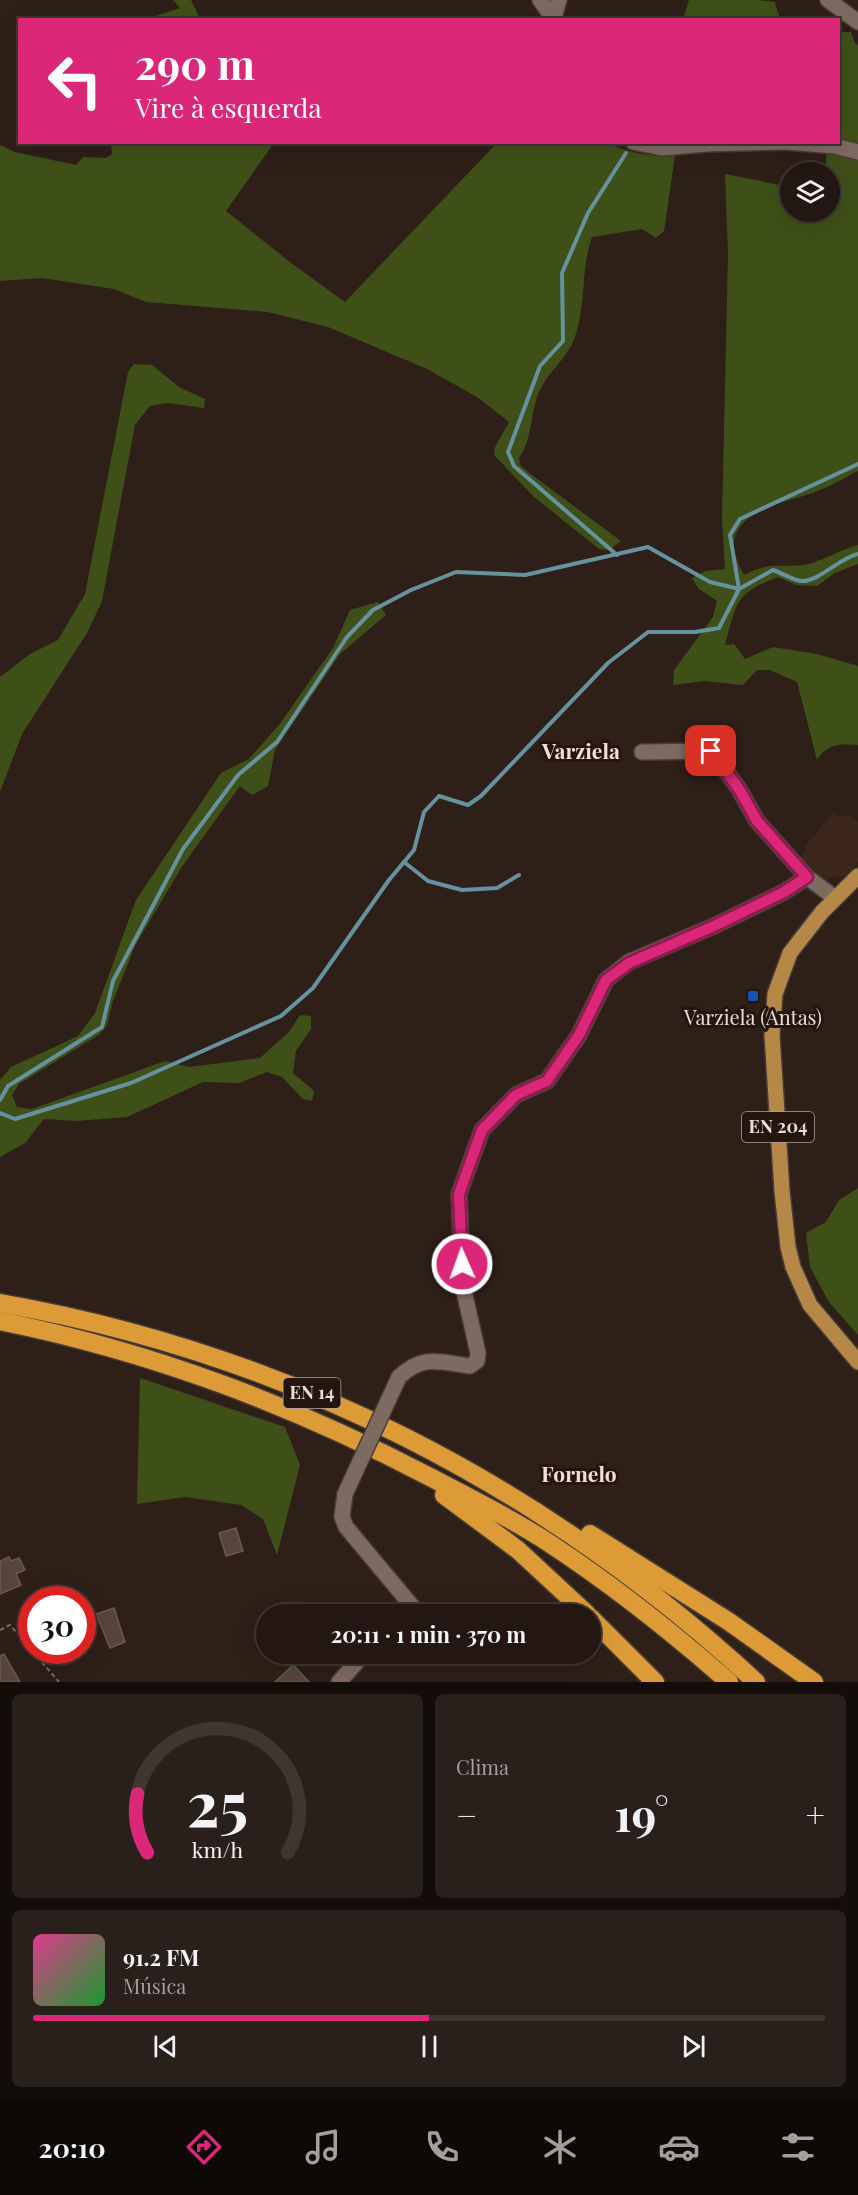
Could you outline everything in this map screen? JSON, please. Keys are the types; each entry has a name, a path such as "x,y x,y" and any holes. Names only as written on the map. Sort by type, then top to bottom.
{"highway":[{"name":"EN 14","path":"0,1303 44,1310 144,1334 258,1372 379,1423 503,1489 571,1522 643,1565 814,1682"},
{"name":"EN 14","path":"0,1321 75,1337 196,1374 247,1392 386,1455 492,1509 548,1542 602,1579 671,1632 729,1682"},
{"name":"EN 14","path":"386,1455 518,1550 576,1604"},
{"name":"EN 14","path":"503,1489 581,1540 635,1580 756,1682"},
{"path":"601,1628 656,1682"}],"main road":[{"name":"EN 204","path":"858,876 797,941 784,965 775,994 772,1035 782,1191 788,1247 793,1267 810,1305 858,1362"}],"street":[{"path":"540,0 552,18"},
{"path":"553,18 559,0"},
{"path":"828,0 858,22"},
{"path":"643,144 662,148 707,144"},
{"path":"810,144 835,146 858,152"},
{"path":"642,752 711,751 739,789 757,821 807,877 835,898"},
{"path":"410,1604 346,1527 342,1517 345,1494 399,1377 416,1363 426,1361 470,1366 477,1360 478,1353 463,1287 459,1194 482,1130 516,1095 547,1081 579,1035 606,980 629,963 714,926 784,892 807,877"},
{"path":"339,1682 355,1664"}],"path":[{"path":"0,1630 10,1625 59,1682"}],"shaded area":[{"path":"834,812 840,817 850,815 858,822 858,862 846,875 822,880 799,859 805,851 805,846"}],"green space":[{"path":"173,0 191,0 200,18 150,18 180,8"},
{"path":"689,0 759,0 775,2 780,18 683,18"},
{"path":"840,32 851,32 858,45 858,145 840,140"},
{"path":"111,144 273,144 226,211 291,263 345,302 496,144 610,144 640,154 675,156 664,231 656,238 642,229 592,237 586,263 580,316 573,342 539,392 527,442 519,458 520,465 528,472 621,541 609,550 599,549 534,497 494,455 495,447 509,422 477,397 427,369 328,327 268,312 146,302 114,289 42,278 0,281 0,145 15,152 76,165 83,157 106,158 112,154"},
{"path":"827,150 858,158 858,471 825,488 756,513 736,533 734,551 744,575 768,566 810,564 858,545 858,564 835,573 817,586 796,585 778,577 753,589 745,595 735,609 725,645 734,644 745,659 773,647 817,654 858,666 858,745 834,746 825,751 817,760 797,682 770,670 757,670 743,685 704,681 673,685 674,670 713,617 717,601 699,589 692,578 705,571 725,569 722,519 728,254 725,174 780,185 780,222 840,222 840,162 826,162"},
{"path":"134,364 152,365 179,387 205,399 204,408 168,403 150,406 135,425 102,601 87,633 22,734 0,792 0,677 30,654 58,640 85,594 128,372"},
{"path":"378,602 386,615 340,654 275,750 268,786 252,795 240,786 181,868 135,946 113,1001 107,1025 100,1034 19,1084 12,1095 17,1107 32,1109 165,1061 189,1067 260,1058 289,1032 300,1015 311,1016 311,1029 296,1051 293,1073 314,1091 312,1101 303,1099 282,1077 267,1072 239,1083 203,1082 127,1117 76,1121 44,1119 25,1143 0,1157 0,1080 11,1067 78,1036 95,1013 136,900 221,773 249,759 279,725 333,648 350,610"},
{"path":"858,1188 858,1335 829,1302 810,1267 806,1233 826,1222 839,1200"},
{"path":"140,1378 285,1427 300,1465 277,1555 263,1519 241,1505 185,1497 137,1504"}],"building":[{"path":"236,1528 243,1551 226,1556 219,1533"},
{"path":"9,1557 11,1561 19,1558 25,1570 16,1574 21,1585 0,1594 0,1561"},
{"path":"114,1608 125,1642 110,1648 96,1614"},
{"path":"4,1654 20,1682 0,1682 0,1656"},
{"path":"293,1665 309,1682 275,1682"}],"waterway":[{"path":"617,555 514,466 508,452 540,366 563,341 562,273 588,213 626,153"},
{"path":"0,1100 8,1086 102,1027 113,981 183,849 238,775 277,742 347,637 373,610 411,590 456,572 525,575 648,547 710,582 739,589 730,535 740,519 858,464"},
{"path":"0,1113 15,1119 131,1083 281,1016 313,988 389,880 414,850 424,812 439,796 468,805 481,796 608,663 648,632 695,632 719,628 739,589 773,570 801,581 808,580 858,554"},
{"path":"404,862 428,881 462,890 497,888 519,875"}],"place":[{"name":"Varziela (Antas)","path":"753,996"}],"district":[{"name":"Varziela","path":"581,752"},
{"name":"Fornelo","path":"579,1475"}],"route":[{"path":"462,1264 459,1194 482,1130 516,1095 547,1081 579,1035 606,980 629,963 677,944 784,892 807,877 757,821 739,789 711,751"}]}
